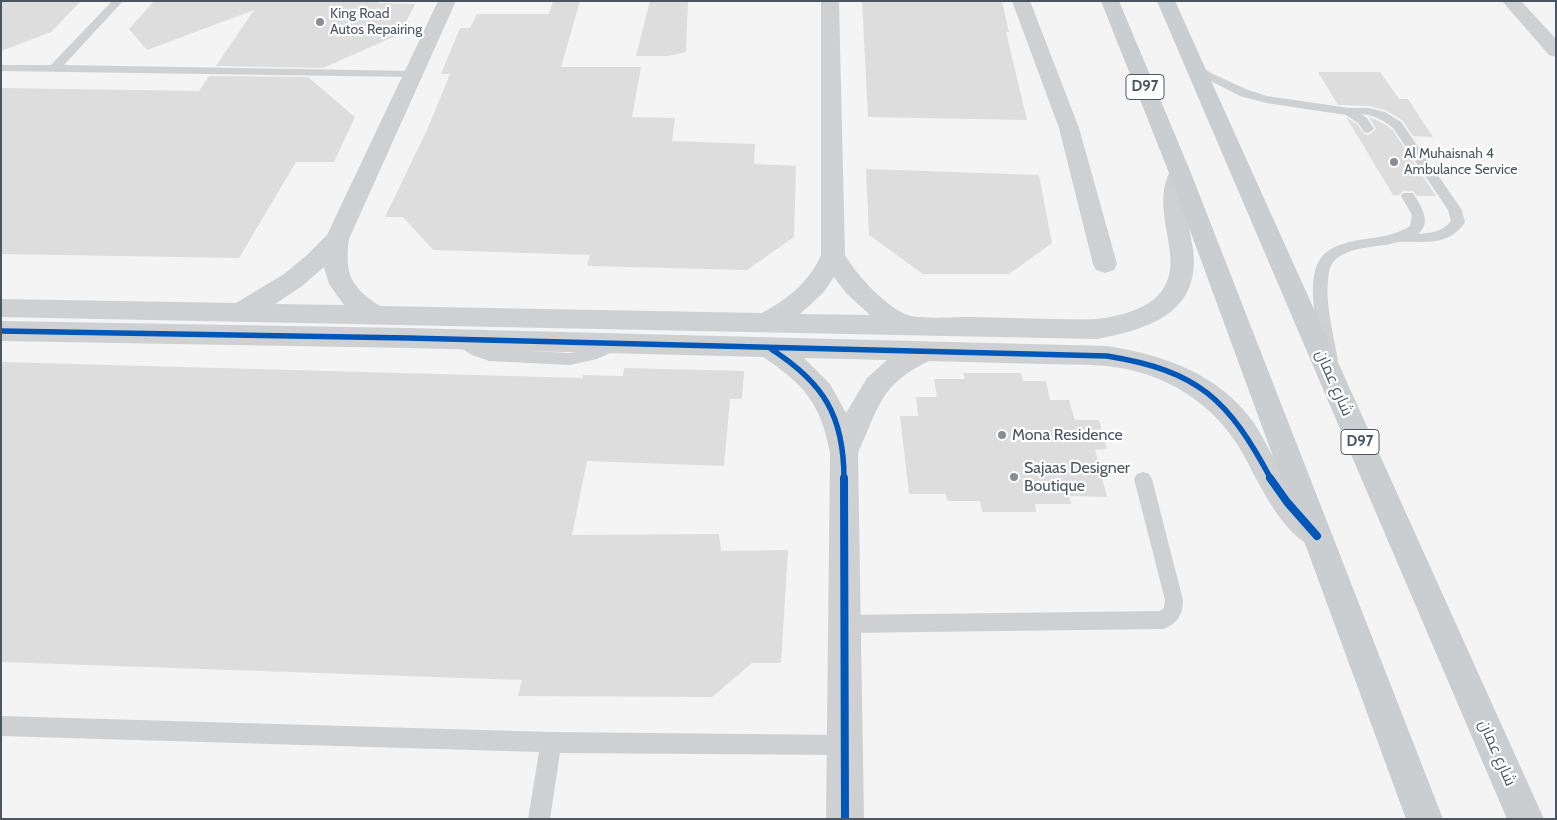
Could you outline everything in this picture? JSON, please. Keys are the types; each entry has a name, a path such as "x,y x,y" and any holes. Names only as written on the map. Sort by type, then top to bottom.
{"main road":[{"name":"D97","path":"1110,1 1180,174 1425,819"},
{"name":"شارع عمان","path":"1166,1 1526,819"}],"street":[{"path":"375,315 359,305 340,282 335,268 334,253 337,238 447,1"},
{"path":"768,335 810,292 828,268 833,255 830,1"},
{"path":"1022,1 1068,128 1106,264"},
{"path":"1511,1 1556,51"},
{"path":"1,331 618,343 768,335 903,324 1097,329 1118,326 1155,312 1169,302 1179,286 1184,268 1173,201 1176,182 1180,174"},
{"path":"240,312 294,280 318,260 337,238"},
{"path":"833,255 848,281 859,293 886,315 903,324"},
{"path":"1,308 375,315 768,335 925,352 1108,356 1156,366 1180,375 1203,387 1231,414 1253,445 1284,500 1317,536"},
{"path":"768,335 802,370 826,399 835,416 841,434 844,453 845,819"},
{"path":"844,453 864,404 872,390 895,368 925,352"}],"lane":[{"path":"54,69 118,1"},
{"path":"1194,65 1225,85 1266,99 1349,112 1360,110 1374,112 1388,117 1397,126 1455,210 1458,222 1452,231 1439,237 1403,238 1355,244 1338,250 1326,259 1320,272 1320,286 1333,382"},
{"path":"1,68 412,74"},
{"path":"1349,112 1363,121 1368,129"},
{"path":"1403,238 1412,233 1418,226 1420,218 1418,210 1408,196"},
{"path":"845,624 1163,620 1171,616 1174,609 1174,600 1143,479"},
{"path":"1,726 551,742 844,745"},
{"path":"539,819 551,742"}],"building":[{"path":"1,1 81,1 51,32 1,51"},
{"path":"154,1 379,1 378,3 415,4 400,34 323,68 216,66 254,10 147,50 129,29"},
{"path":"553,1 580,1 561,67 641,67 632,117 675,118 672,141 755,144 754,164 796,166 794,237 747,270 587,266 590,255 433,250 403,217 385,217 427,130 450,74 441,74 460,28 470,28 477,14 549,14"},
{"path":"650,1 688,1 686,52 668,56 636,56"},
{"path":"862,1 1002,1 1009,32 1006,32 1027,120 868,117"},
{"path":"1318,72 1380,72 1399,99 1408,99 1433,137 1413,136 1402,120 1385,110 1369,106 1338,105"},
{"path":"209,76 308,77 355,117 334,162 296,162 239,258 1,254 1,88 199,91"},
{"name":"Al Muhaisnah 4 Ambulance Service","path":"1346,117 1357,124 1364,134 1369,135 1376,129 1369,117 1392,129 1436,196 1417,196 1413,191 1403,191 1399,195 1393,195"},
{"path":"866,169 1039,175 1052,243 1009,274 923,274 869,235"},
{"path":"1,362 583,378 583,375 623,376 624,368 744,371 742,399 730,399 724,466 587,461 572,535 719,534 721,551 788,550 781,663 752,663 712,697 518,696 522,680 1,662"},
{"name":"Mona Residence","path":"963,373 1021,373 1023,381 1046,381 1050,400 1069,400 1075,420 1099,420 1107,449 1095,450 1107,497 1069,496 1071,504 1035,504 1036,512 982,512 980,501 947,501 946,494 909,494 900,416 918,416 916,397 937,397 934,379 965,379"}],"cycle path":[{"path":"1,331 408,338 1107,356 1148,364 1166,370 1184,378 1216,399 1243,430 1281,495 1317,536"},
{"path":"771,349 800,369 821,392 836,420 844,453 845,819"}],"place":[{"name":"King Road Autos Repairing","path":"320,22"},
{"name":"Al Muhaisnah 4 Ambulance Service","path":"1394,162"},
{"name":"Mona Residence","path":"1002,435"},
{"name":"Sajaas Designer Boutique","path":"1014,477"}]}
